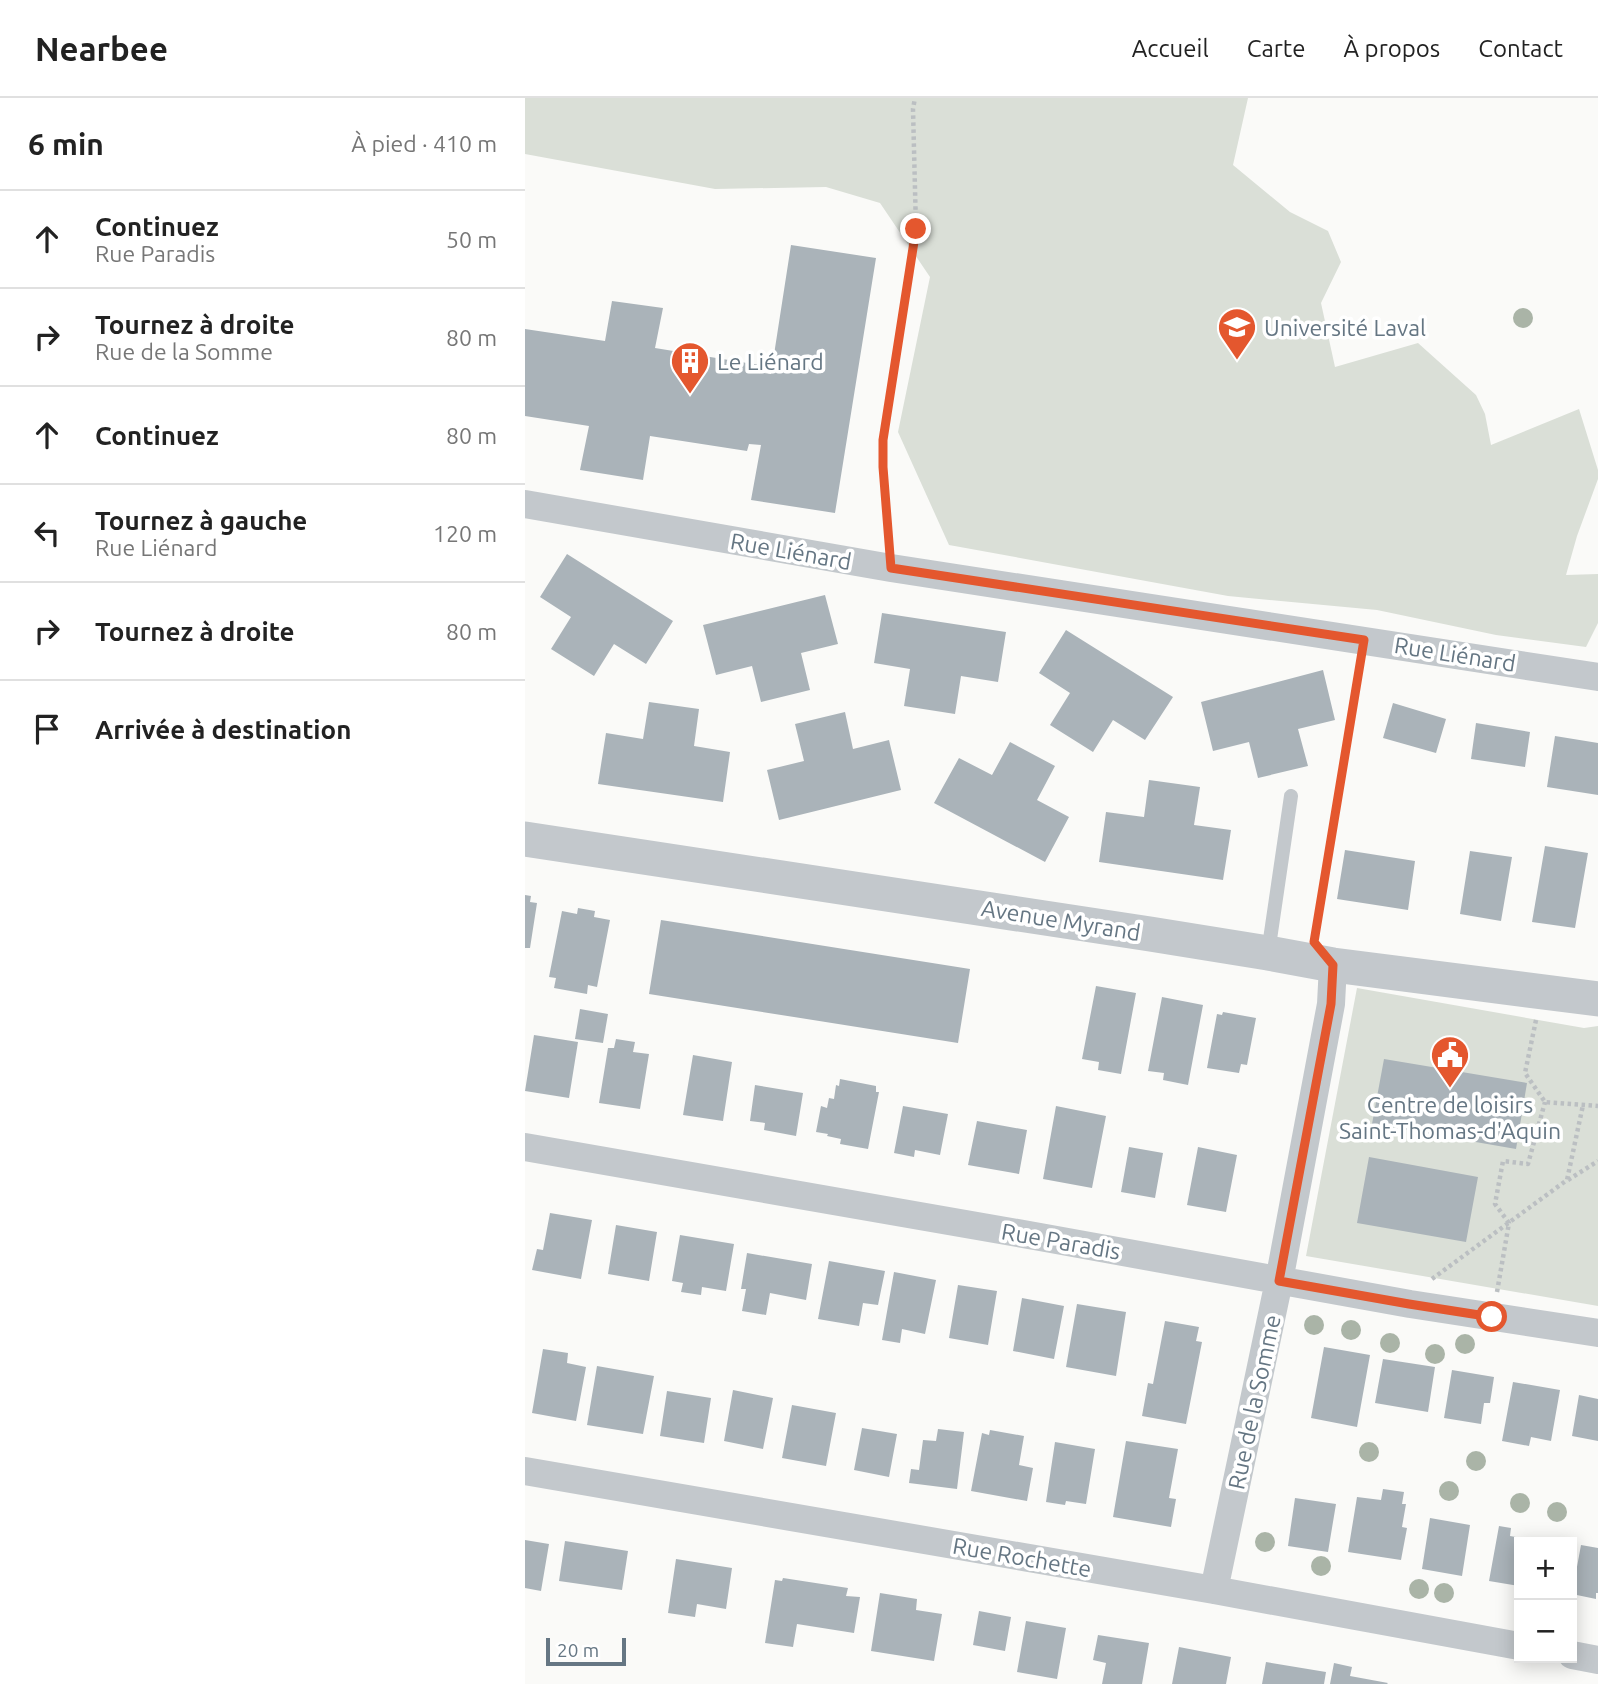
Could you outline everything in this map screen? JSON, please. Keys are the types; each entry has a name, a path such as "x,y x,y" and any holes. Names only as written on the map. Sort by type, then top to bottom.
{"street":[{"name":"Rue Liénard","path":"525,504 891,568 1598,677"},
{"name":"Avenue Myrand","path":"525,839 1333,965 1598,999"},
{"name":"Rue de la Somme","path":"1214,1590 1279,1281 1331,1004 1333,965"},
{"name":"Rue Paradis","path":"525,1147 1409,1304 1598,1333"},
{"name":"Rue Rochette","path":"525,1471 1214,1590 1514,1645"},
{"path":"1577,1656 1598,1660"}],"lane":[{"path":"1268,953 1291,796"}],"path":[{"path":"891,568 883,440 916,229 915,98"},
{"path":"1333,965 1314,942 1364,640"},
{"path":"1492,1317 1509,1223 1495,1203 1503,1161 1528,1164 1545,1102 1525,1073 1542,993"},
{"path":"1545,1102 1598,1106"},
{"path":"1567,1180 1583,1105"},
{"path":"1409,1304 1420,1287 1567,1180 1598,1161"}],"shaded area":[{"name":"Université Laval","path":"525,98 1248,98 1233,165 1290,212 1328,231 1341,262 1321,303 1335,367 1418,343 1476,395 1485,414 1491,445 1579,409 1598,470 1598,479 1566,575 1598,574 1598,623 1586,647 1496,635 1377,610 1228,596 949,545 898,432 930,277 880,203 826,187 715,189 525,154"},
{"path":"1357,988 1584,1028 1598,1026 1598,1306 1306,1256"}],"building":[{"name":"Le Liénard","path":"791,245 876,258 835,513 751,500 761,445 749,444 747,451 650,436 643,480 580,470 589,426 525,416 525,329 605,341 612,301 663,308 655,348 765,366 764,373 771,374"},
{"path":"567,554 673,621 646,664 614,644 594,676 551,649 571,617 540,597"},
{"path":"825,595 838,644 801,653 810,690 761,702 752,666 716,675 703,625"},
{"path":"882,613 1006,632 998,682 961,676 955,714 904,706 910,669 874,663"},
{"path":"1066,630 1173,697 1145,740 1113,720 1093,752 1050,725 1070,693 1039,673"},
{"path":"1323,670 1335,720 1298,729 1308,766 1258,778 1249,742 1213,751 1201,702"},
{"path":"649,702 699,709 694,746 730,752 723,802 598,784 606,733 643,739"},
{"path":"1393,703 1446,719 1436,753 1383,738"},
{"path":"845,712 853,749 889,740 901,790 779,820 767,770 804,761 795,724"},
{"path":"1476,723 1530,732 1525,767 1471,759"},
{"path":"1555,736 1598,743 1598,795 1547,787"},
{"path":"1010,742 1055,766 1037,800 1069,817 1045,862 934,803 959,758 992,775"},
{"path":"1149,780 1200,787 1194,825 1231,830 1223,880 1099,862 1106,812 1144,817"},
{"path":"1545,846 1588,853 1575,928 1532,922"},
{"path":"1345,850 1415,861 1408,910 1337,899"},
{"path":"1470,851 1512,857 1501,921 1460,914"},
{"path":"525,895 531,896 530,902 537,903 530,948 525,948"},
{"path":"578,908 595,911 594,917 610,920 597,987 588,985 587,994 554,988 556,978 549,977 562,911 577,914"},
{"path":"661,920 970,969 958,1043 649,994"},
{"path":"1096,986 1136,993 1121,1074 1098,1070 1099,1062 1082,1059"},
{"path":"1162,997 1203,1005 1188,1085 1163,1080 1164,1073 1148,1071"},
{"path":"580,1009 608,1014 603,1043 575,1039"},
{"path":"1223,1012 1256,1018 1247,1065 1241,1064 1239,1073 1207,1068 1217,1014 1222,1015"},
{"path":"534,1035 578,1042 569,1098 525,1091"},
{"path":"616,1039 635,1042 633,1052 649,1054 640,1109 599,1103 608,1048 614,1048"},
{"path":"693,1055 732,1062 723,1121 683,1115"},
{"path":"1384,1059 1527,1083 1516,1149 1372,1124"},
{"path":"840,1079 876,1086 876,1092 879,1092 868,1149 840,1144 841,1139 816,1132 821,1106 827,1108 829,1098 834,1099 836,1085 839,1086"},
{"path":"755,1085 803,1093 796,1136 764,1130 765,1123 750,1121"},
{"path":"903,1106 948,1114 940,1155 915,1150 914,1157 894,1153"},
{"path":"1056,1106 1106,1116 1092,1188 1043,1179"},
{"path":"977,1121 1027,1130 1019,1174 968,1165"},
{"path":"1129,1147 1163,1153 1155,1198 1121,1192"},
{"path":"1198,1147 1237,1155 1226,1212 1187,1205"},
{"path":"1369,1157 1478,1177 1466,1242 1357,1223"},
{"path":"550,1213 592,1220 581,1279 532,1270 537,1249 543,1250"},
{"path":"616,1225 657,1232 649,1281 608,1274"},
{"path":"680,1235 734,1244 726,1291 702,1287 701,1295 681,1292 683,1283 672,1281"},
{"path":"747,1253 812,1264 806,1300 770,1293 766,1315 742,1311 746,1289 741,1289"},
{"path":"829,1261 885,1271 878,1305 863,1303 859,1326 818,1319"},
{"path":"894,1272 936,1280 925,1334 902,1329 900,1343 882,1340"},
{"path":"958,1285 997,1291 988,1345 949,1338"},
{"path":"1022,1298 1064,1306 1054,1359 1013,1351"},
{"path":"1077,1304 1126,1312 1116,1376 1066,1367"},
{"path":"1165,1321 1199,1327 1196,1341 1202,1342 1186,1424 1142,1416 1148,1383 1153,1384"},
{"path":"1324,1347 1370,1355 1357,1427 1311,1418"},
{"path":"543,1349 568,1353 567,1363 586,1367 576,1421 532,1413"},
{"path":"1383,1359 1435,1367 1428,1412 1375,1403"},
{"path":"597,1366 654,1376 643,1434 587,1425"},
{"path":"1452,1370 1494,1377 1490,1403 1484,1403 1481,1424 1444,1418"},
{"path":"1513,1382 1560,1390 1551,1441 1531,1437 1529,1446 1502,1441"},
{"path":"733,1390 773,1398 763,1449 724,1441"},
{"path":"667,1391 711,1398 704,1443 660,1436"},
{"path":"1579,1395 1598,1399 1598,1441 1572,1436"},
{"path":"792,1405 836,1413 826,1466 782,1458"},
{"path":"862,1428 897,1434 889,1477 854,1470"},
{"path":"938,1429 964,1432 957,1489 909,1483 911,1469 919,1470 923,1440 936,1441"},
{"path":"990,1430 1024,1436 1019,1465 1033,1468 1027,1501 971,1491 982,1433 989,1435"},
{"path":"1126,1441 1178,1449 1169,1498 1176,1499 1171,1527 1113,1517"},
{"path":"1055,1442 1095,1449 1086,1504 1046,1502"},
{"path":"1383,1489 1404,1492 1402,1504 1406,1504 1402,1527 1407,1528 1401,1560 1348,1552 1357,1497 1381,1500"},
{"path":"1295,1498 1336,1504 1328,1552 1288,1546"},
{"path":"1430,1518 1470,1525 1462,1576 1422,1569"},
{"path":"1499,1526 1511,1528 1510,1536 1516,1537 1514,1585 1489,1581"},
{"path":"525,1540 549,1544 541,1591 525,1588"},
{"path":"565,1541 628,1551 622,1590 559,1581"},
{"path":"1581,1545 1598,1548 1596,1599 1577,1595 1577,1567"},
{"path":"676,1559 732,1568 726,1609 697,1604 695,1617 668,1613"},
{"path":"783,1578 848,1588 846,1596 860,1597 854,1633 797,1624 793,1647 765,1643 775,1580 782,1581"},
{"path":"880,1593 917,1599 916,1610 942,1614 934,1661 871,1651"},
{"path":"979,1611 1011,1617 1005,1651 973,1645"},
{"path":"1026,1621 1066,1628 1057,1679 1017,1672"},
{"path":"1098,1635 1149,1643 1142,1684 1102,1684 1106,1663 1093,1660"},
{"path":"1179,1647 1231,1657 1226,1684 1172,1684"},
{"path":"1266,1662 1326,1672 1324,1684 1262,1684"},
{"path":"1334,1663 1352,1667 1350,1676 1388,1683 1330,1684"}],"place":[{"name":"Université Laval","path":"1237,361"},
{"name":"Le Liénard","path":"690,395"},
{"name":"Centre de loisirs Saint-Thomas-d'Aquin","path":"1450,1089"}],"route":[{"path":"916,229 883,440 891,568 1364,640 1314,942 1333,965 1331,1004 1279,1281 1492,1317"}]}
